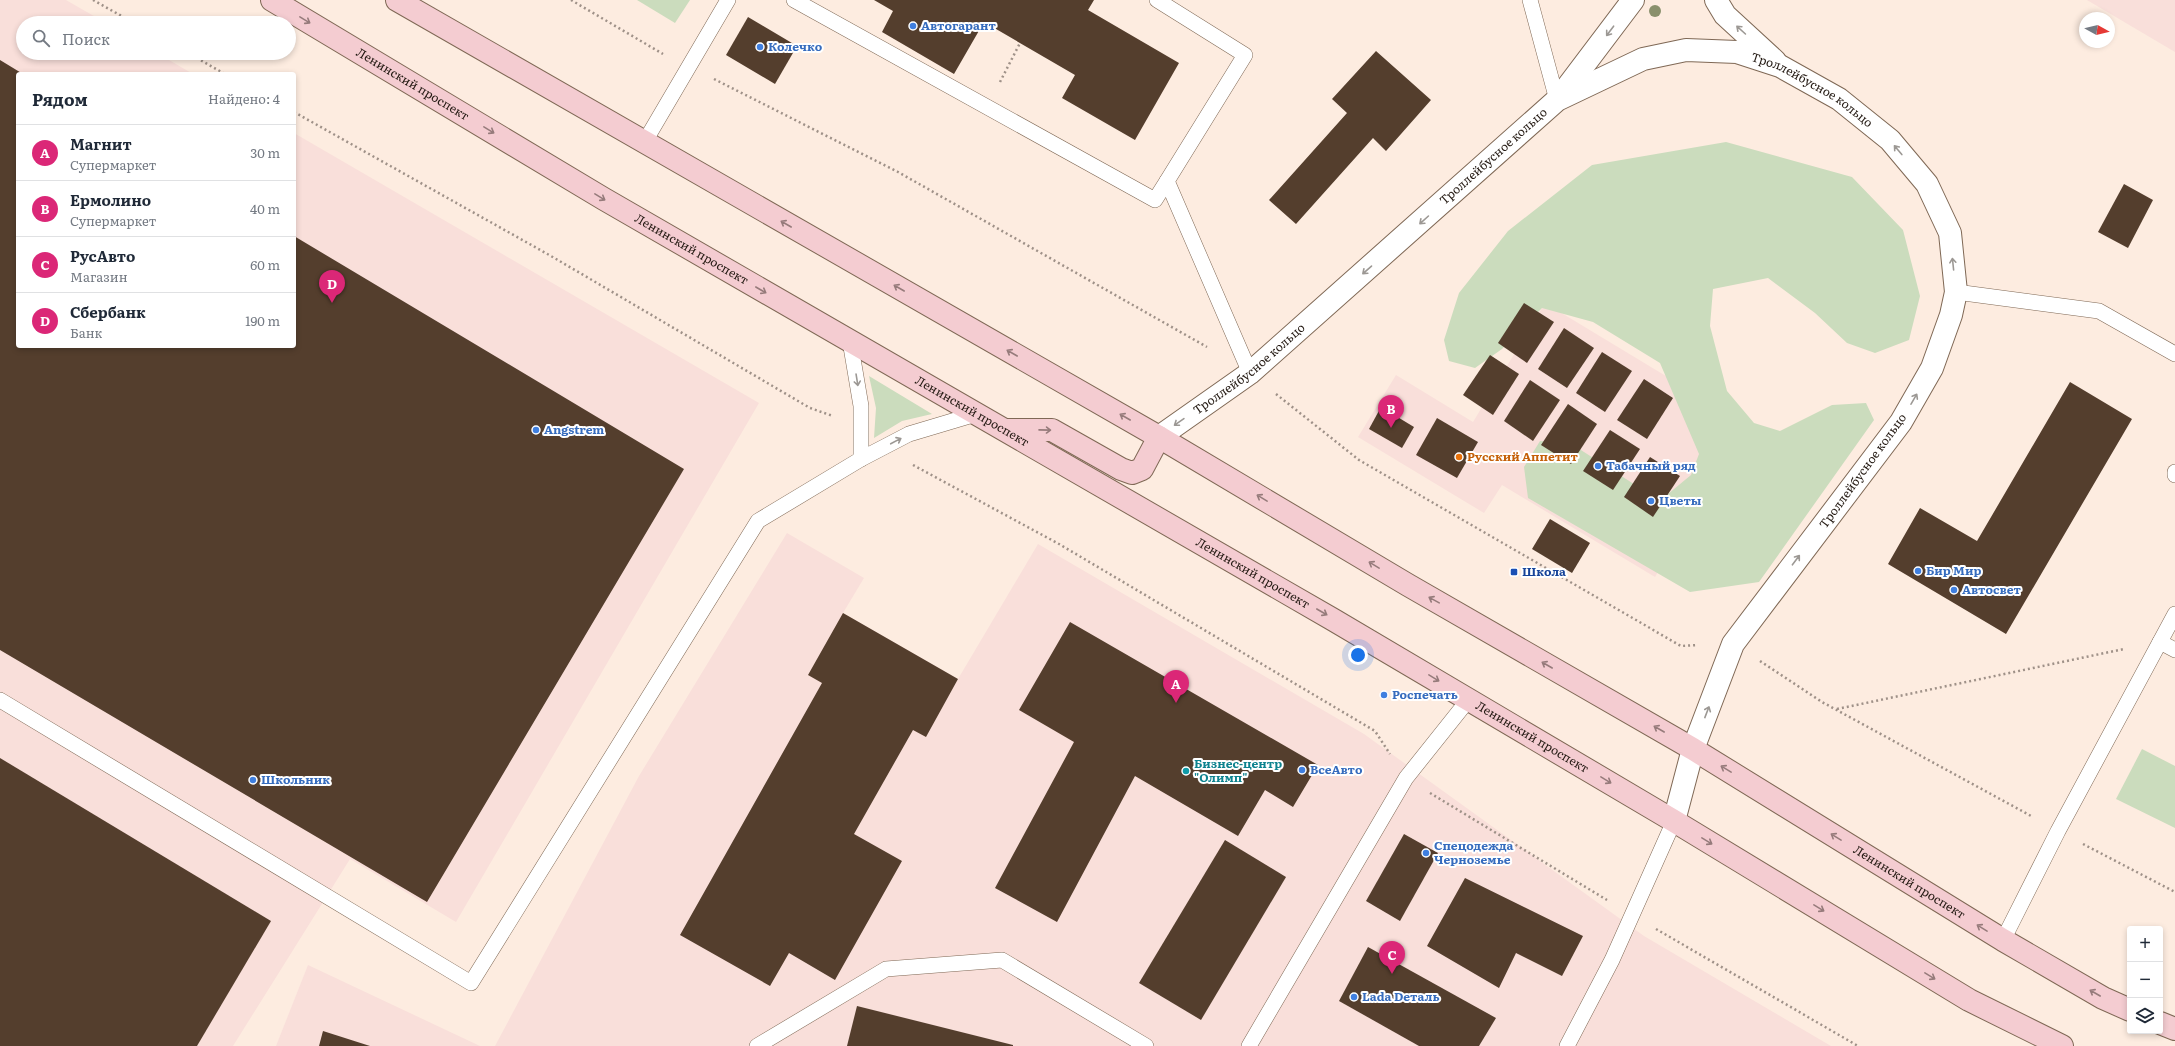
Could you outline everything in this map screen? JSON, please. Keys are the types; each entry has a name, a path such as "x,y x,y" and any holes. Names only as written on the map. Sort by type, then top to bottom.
{"main road":[{"name":"Ленинский проспект","path":"272,0 597,195 1006,430 1469,699 1674,821 1969,1000 2062,1046"},
{"name":"Ленинский проспект","path":"397,0 644,143 1159,436 1408,585 1693,749 2003,940 2103,998 2127,1009"},
{"path":"1006,430 1052,430 1121,469 1132,472 1142,469 1159,436"},
{"path":"2163,1024 2175,1029"}],"street":[{"path":"1557,100 1633,0"},
{"path":"1716,0 1724,15 1780,66"},
{"name":"Троллейбусное кольцо","path":"1159,436 1250,373 1557,100 1643,59 1686,50 1737,52 1780,66 1839,99 1890,140 1927,184 1950,233 1956,292 1951,315 1932,368 1901,422 1733,644 1693,749"},
{"path":"1674,821 1693,749"}],"lane":[{"path":"644,143 728,0"},
{"path":"794,0 1155,200 1245,56 1157,0"},
{"path":"1530,0 1557,100"},
{"path":"1167,181 1250,373"},
{"path":"1956,292 2099,311 2175,354"},
{"path":"850,341 861,406 861,459"},
{"path":"0,700 471,983 758,521 861,459 909,434 976,414"},
{"path":"2003,940 2058,831 2175,614"},
{"path":"2160,642 2175,650"},
{"path":"1249,1046 1406,778 1469,699"},
{"path":"1567,1046 1615,954 1674,821"},
{"path":"757,1046 886,969 1002,960 1146,1046"}],"path":[{"path":"93,0 122,16"},
{"path":"571,0 655,49 898,172 1165,321 1250,373 1359,460 1681,646 1733,644 1837,710 2058,831 2175,892"},
{"path":"986,107 1020,43"},
{"path":"200,60 221,72"},
{"path":"296,113 551,256 810,408 861,426"},
{"path":"886,446 900,457 1059,544 1375,731 1406,778"},
{"path":"1837,710 2160,642"}],"shaded area":[{"path":"0,0 66,0 94,16 16,16 16,60 169,60 190,72 16,72 16,348 296,348 296,134 759,403 456,922 350,859 233,1046 0,1046"},
{"path":"2087,0 2175,0 2175,52 2115,17 2115,12 2107,12"},
{"path":"1545,303 1747,425 1655,577 1502,485 1484,513 1358,437 1396,375 1473,422"},
{"path":"787,533 864,578 843,613 958,679 1038,544 1364,734 1644,936 1831,1046 495,1046 639,776"},
{"path":"308,965 480,1046 276,1046"}],"green space":[{"path":"637,0 690,0 675,23"},
{"path":"1726,142 1852,177 1903,230 1920,296 1909,340 1875,353 1847,343 1815,313 1768,278 1713,289 1710,326 1727,391 1754,423 1780,431 1832,405 1866,403 1874,420 1759,582 1690,592 1528,498 1524,467 1540,441 1570,443 1640,488 1668,494 1691,475 1699,454 1660,363 1593,322 1542,308 1502,349 1475,368 1449,361 1444,340 1459,293 1508,231 1592,165"},
{"path":"869,376 932,414 902,421 874,438 876,408"},
{"path":"2142,749 2175,766 2175,828 2116,799"}],"building":[{"path":"874,0 1094,0 1088,10 1179,63 1135,140 1062,98 1075,75 984,22 954,74 882,32 893,11"},
{"path":"748,17 797,46 775,84 726,55"},
{"path":"1376,51 1431,100 1386,151 1373,138 1296,224 1269,200 1347,113 1332,99"},
{"path":"0,60 20,72 16,72 16,348 296,348 296,237 684,469 427,902 0,650"},
{"path":"2124,184 2153,200 2128,248 2098,232"},
{"path":"1524,303 1554,322 1527,363 1498,343"},
{"path":"1564,328 1594,348 1567,388 1538,369"},
{"path":"1602,352 1632,371 1605,412 1576,393"},
{"path":"1490,355 1519,374 1493,415 1463,395"},
{"path":"1644,379 1673,398 1647,439 1617,420"},
{"path":"1530,380 1560,400 1533,441 1504,421"},
{"path":"2070,382 2132,419 2006,634 1888,564 1920,508 1977,541"},
{"path":"1568,404 1597,424 1571,464 1541,445"},
{"path":"1381,407 1414,427 1402,448 1369,429"},
{"path":"1437,418 1478,442 1457,478 1416,455"},
{"path":"1610,430 1640,449 1613,490 1583,471"},
{"path":"1650,457 1680,476 1653,517 1624,497"},
{"path":"1550,519 1590,543 1572,573 1532,549"},
{"path":"843,613 958,679 926,737 913,730 854,834 902,861 835,980 789,953 770,986 680,935 822,683 808,675"},
{"name":"Бизнес-центр \"Олимп\"","path":"1070,622 1318,765 1293,807 1265,790 1238,836 1135,776 1057,922 995,888 1074,742 1019,710"},
{"path":"0,758 271,921 197,1046 0,1046"},
{"path":"1404,834 1438,853 1400,921 1366,901"},
{"path":"1225,840 1286,877 1201,1020 1139,983"},
{"path":"1465,878 1583,936 1562,976 1516,953 1499,988 1427,946"},
{"path":"1368,947 1496,1018 1479,1046 1419,1046 1339,1001"},
{"path":"857,1006 1013,1045 1013,1046 847,1046"},
{"path":"323,1031 370,1046 319,1046"}],"place":[{"name":"Автогарант","path":"913,26"},
{"name":"Колечко","path":"760,47"},
{"name":"Сбербанк","path":"332,303"},
{"name":"Ермолино","path":"1391,428"},
{"name":"Angstrem","path":"536,430"},
{"name":"Русский Аппетит","path":"1459,457"},
{"name":"Табачный ряд","path":"1598,466"},
{"name":"Цветы","path":"1651,501"},
{"name":"Бир Мир","path":"1918,571"},
{"name":"Школа","path":"1514,572"},
{"name":"Автосвет","path":"1954,590"},
{"name":"Роспечать","path":"1384,695"},
{"name":"Магнит","path":"1176,703"},
{"name":"ВсеАвто","path":"1302,770"},
{"name":"Бизнес-центр \"Олимп\"","path":"1186,771"},
{"name":"Школьник","path":"253,780"},
{"name":"Спецодежда Черноземье","path":"1426,853"},
{"name":"РусАвто","path":"1392,974"},
{"name":"Lada Dеталь","path":"1354,997"}]}
